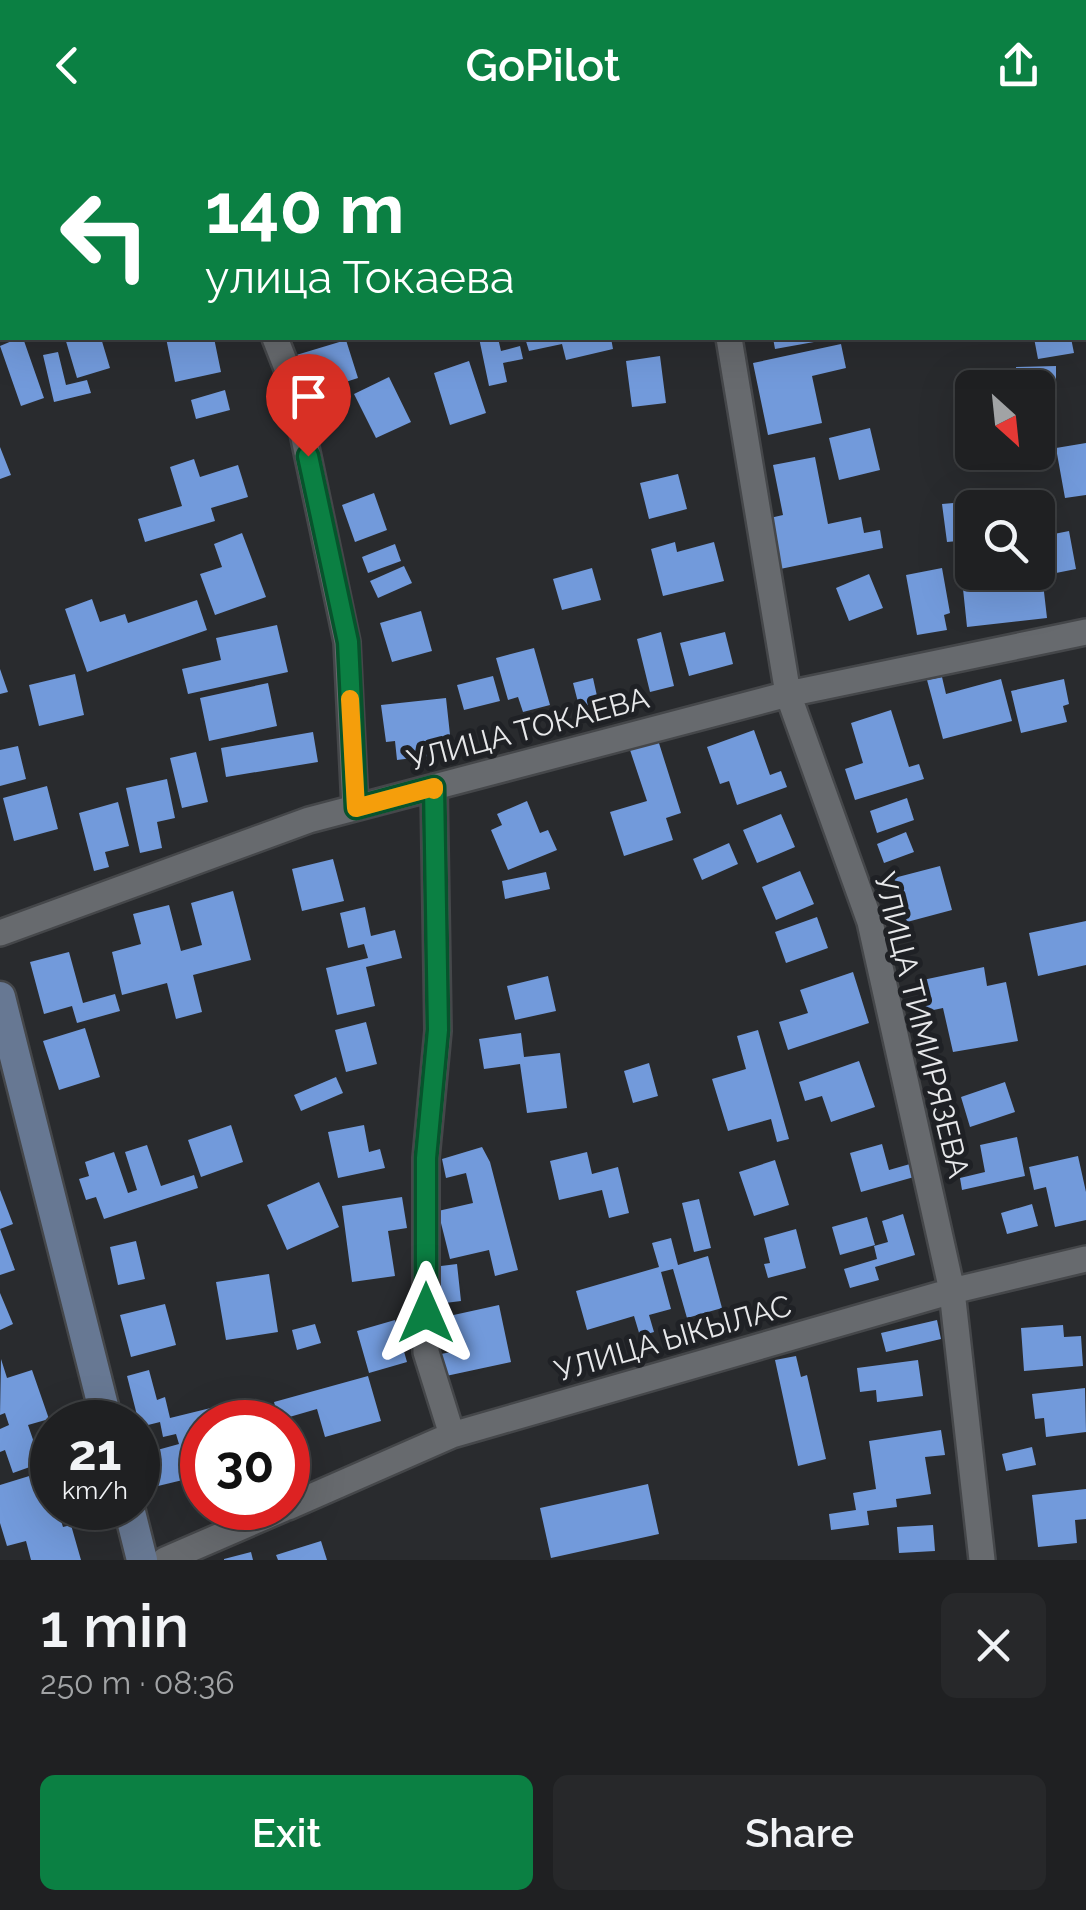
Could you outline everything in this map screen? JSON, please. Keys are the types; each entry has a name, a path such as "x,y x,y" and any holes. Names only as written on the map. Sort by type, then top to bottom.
{"main road":[{"path":"0,997 101,1400"},
{"path":"134,1530 142,1560"}],"street":[{"path":"276,340 292,381 348,642 356,808"},
{"name":"УЛИЦА ТИМИРЯЗЕВА","path":"729,340 788,694 870,922 952,1291 982,1560"},
{"name":"УЛИЦА ТОКАЕВА","path":"0,933 309,820 788,694 1086,632"},
{"path":"434,787 438,1030 426,1158 426,1352 452,1435"},
{"name":"УЛИЦА ЫКЫЛАС","path":"310,1497 452,1435 952,1291 1086,1259"},
{"name":"УЛИЦА ЫКЫЛАС","path":"164,1560 233,1530"}],"building":[{"path":"24,340 44,398 21,406 0,346"},
{"path":"66,340 102,340 110,368 77,378"},
{"path":"166,340 214,340 221,372 175,382"},
{"path":"346,340 358,378 305,395 293,356"},
{"path":"479,340 498,340 501,351 520,346 523,359 503,363 507,382 489,386"},
{"path":"526,340 611,340 613,349 566,360 562,344 529,351"},
{"path":"773,340 814,340 814,342 775,349"},
{"path":"1034,340 1071,340 1074,353 1038,359"},
{"path":"841,344 846,368 812,376 822,423 768,435 753,363"},
{"path":"58,352 66,385 87,380 91,393 54,402 43,355"},
{"path":"660,356 666,403 632,407 626,361"},
{"path":"469,361 486,413 450,425 434,373"},
{"path":"1056,366 1056,388 1055,370 1016,367"},
{"path":"389,377 411,422 376,438 354,394"},
{"path":"225,390 230,410 196,419 191,400"},
{"path":"870,428 880,470 839,480 829,438"},
{"path":"1086,443 1086,495 1065,498 1056,448"},
{"path":"0,447 11,475 0,479"},
{"path":"815,457 828,524 861,517 864,533 880,530 883,548 780,569 770,518 783,515 773,465"},
{"path":"194,459 200,477 238,465 248,497 211,508 215,521 145,542 138,519 182,506 170,467"},
{"path":"678,474 687,509 649,519 640,483"},
{"path":"374,493 387,530 355,542 342,505"},
{"path":"955,503 955,541 947,542 942,504"},
{"path":"1069,531 1076,569 1056,573 1055,534"},
{"path":"242,533 266,597 215,615 200,574 222,567 214,544"},
{"path":"675,542 677,552 714,542 724,581 663,596 651,549"},
{"path":"395,544 401,561 368,573 362,557"},
{"path":"404,566 412,583 378,598 370,581"},
{"path":"592,568 601,600 562,610 553,579"},
{"path":"942,568 950,613 944,615 947,630 917,635 906,575"},
{"path":"869,574 883,608 849,621 836,588"},
{"path":"963,590 1044,590 1047,618 967,627"},
{"path":"92,599 100,622 125,614 128,623 197,600 207,630 87,672 65,609"},
{"path":"421,611 432,651 392,662 380,623"},
{"path":"277,625 288,672 188,694 182,669 221,660 216,638"},
{"path":"661,632 674,686 650,692 637,639"},
{"path":"725,632 733,664 689,676 680,643"},
{"path":"534,648 550,705 523,712 518,697 508,700 496,658"},
{"path":"0,669 8,692 0,694"},
{"path":"75,674 84,715 39,726 29,685"},
{"path":"493,676 500,701 464,710 457,685"},
{"path":"942,677 946,694 1001,679 1012,721 943,739 927,680"},
{"path":"593,678 599,705 580,710 573,683"},
{"path":"1064,679 1069,704 1063,706 1067,722 1021,733 1011,691"},
{"path":"268,683 277,726 209,741 200,698"},
{"path":"446,698 452,753 397,760 395,741 386,742 381,705"},
{"path":"891,710 909,767 919,764 924,779 855,800 845,769 863,763 851,723"},
{"path":"754,730 770,775 781,771 787,787 737,805 729,781 720,784 707,747"},
{"path":"313,732 318,762 226,777 221,748"},
{"path":"658,740 681,813 666,818 673,840 624,856 610,812 647,801 630,750"},
{"path":"18,746 26,779 0,786 0,750"},
{"path":"196,752 208,802 182,808 170,758"},
{"path":"167,779 175,818 157,822 162,848 140,853 126,788"},
{"path":"47,786 58,829 14,841 3,798"},
{"path":"907,798 914,820 877,833 870,811"},
{"path":"527,801 540,833 548,830 557,850 508,870 491,830 502,825 497,814"},
{"path":"118,802 129,846 105,852 109,867 94,871 79,813"},
{"path":"781,814 795,847 757,863 743,830"},
{"path":"906,832 914,852 884,863 877,844"},
{"path":"729,843 738,864 702,880 693,859"},
{"path":"333,859 344,901 302,911 292,869"},
{"path":"940,866 952,910 907,922 894,878"},
{"path":"800,871 814,904 776,920 762,887"},
{"path":"546,872 550,889 505,899 502,881"},
{"path":"233,891 251,960 193,975 202,1012 176,1019 167,983 122,995 112,952 141,944 133,914 169,905 181,951 202,945 191,903"},
{"path":"365,907 371,936 395,930 402,958 366,967 375,1006 337,1015 326,968 368,958 364,944 348,948 340,913"},
{"path":"817,917 828,948 786,963 775,932"},
{"path":"1086,921 1086,965 1038,976 1029,933"},
{"path":"69,952 83,1003 115,994 120,1011 77,1023 72,1006 44,1014 30,962"},
{"path":"984,967 987,986 1006,982 1018,1041 953,1052 943,1008 924,1012 918,981"},
{"path":"853,972 869,1023 788,1050 779,1022 808,1013 800,990"},
{"path":"548,976 556,1011 515,1020 507,986"},
{"path":"366,1022 377,1064 346,1072 335,1030"},
{"path":"85,1028 100,1077 59,1090 43,1041"},
{"path":"758,1030 789,1139 777,1142 771,1119 728,1131 712,1079 746,1069 737,1036"},
{"path":"521,1033 524,1057 560,1053 567,1108 527,1113 520,1064 484,1069 479,1039"},
{"path":"859,1061 875,1107 831,1122 822,1096 805,1101 799,1082"},
{"path":"649,1063 658,1096 633,1103 624,1071"},
{"path":"336,1077 343,1093 301,1111 294,1095"},
{"path":"1005,1082 1015,1112 970,1127 961,1097"},
{"path":"231,1125 243,1162 201,1177 188,1140"},
{"path":"364,1125 369,1152 380,1149 385,1168 338,1178 328,1132"},
{"path":"1017,1137 1025,1176 962,1190 960,1178 985,1172 980,1145"},
{"path":"882,1144 889,1170 910,1164 914,1177 861,1192 850,1153"},
{"path":"147,1145 161,1186 194,1175 198,1188 104,1219 96,1197 86,1200 79,1179 89,1176 85,1162 114,1152 128,1193 137,1190 125,1152"},
{"path":"482,1147 490,1162 518,1270 495,1276 489,1250 450,1259 438,1211 473,1203 466,1173 446,1178 442,1159"},
{"path":"587,1152 592,1174 618,1167 629,1213 609,1218 602,1190 559,1200 550,1161"},
{"path":"1078,1156 1086,1192 1086,1220 1055,1227 1046,1187 1034,1190 1029,1167"},
{"path":"775,1160 789,1205 754,1216 739,1172"},
{"path":"319,1182 339,1227 287,1250 267,1205"},
{"path":"0,1190 13,1224 0,1229"},
{"path":"402,1197 407,1228 388,1231 395,1276 352,1282 342,1206"},
{"path":"699,1199 711,1248 694,1252 682,1203"},
{"path":"1032,1204 1038,1226 1007,1234 1001,1213"},
{"path":"903,1214 915,1255 875,1267 879,1280 850,1288 844,1269 877,1259 874,1246 888,1242 882,1221"},
{"path":"867,1217 875,1245 840,1255 832,1227"},
{"path":"0,1229 15,1270 0,1275"},
{"path":"796,1229 806,1268 768,1278 764,1264 770,1263 764,1238"},
{"path":"671,1238 678,1265 708,1256 722,1308 687,1318 673,1269 661,1272 671,1309 649,1315 654,1332 640,1336 634,1316 587,1330 576,1291 659,1267 652,1243"},
{"path":"136,1241 145,1279 118,1285 110,1247"},
{"path":"457,1264 461,1301 437,1304 433,1267"},
{"path":"269,1274 278,1332 226,1340 216,1282"},
{"path":"0,1293 13,1324 0,1330"},
{"path":"165,1304 176,1345 131,1357 120,1315"},
{"path":"499,1305 511,1362 446,1376 441,1354 456,1351 449,1316"},
{"path":"395,1320 407,1362 369,1373 357,1331"},
{"path":"937,1320 941,1339 886,1352 881,1333"},
{"path":"315,1324 321,1343 297,1350 292,1330"},
{"path":"1063,1325 1064,1337 1081,1336 1083,1366 1024,1371 1021,1328"},
{"path":"796,1356 801,1377 807,1375 826,1459 798,1466 775,1360"},
{"path":"1,1359 7,1378 32,1370 42,1400 30,1400 30,1467 13,1473 5,1450 0,1452 0,1429 9,1425 5,1413 0,1415"},
{"path":"918,1360 923,1396 877,1402 876,1390 860,1392 857,1368"},
{"path":"149,1370 157,1400 133,1400 127,1376"},
{"path":"368,1376 381,1421 325,1437 317,1409 310,1411 310,1400 281,1400"},
{"path":"1085,1388 1086,1432 1046,1437 1044,1418 1035,1419 1032,1394"},
{"path":"165,1397 170,1418 180,1416 180,1481 160,1486 160,1449 179,1444 176,1434 163,1437 157,1400"},
{"path":"941,1430 945,1455 925,1457 931,1494 896,1499 897,1507 867,1511 869,1525 831,1530 829,1514 856,1510 853,1493 876,1489 869,1441"},
{"path":"1032,1447 1036,1465 1006,1471 1002,1454"},
{"path":"30,1476 30,1530 72,1530 81,1560 31,1560 26,1541 7,1546 0,1523 0,1485"},
{"path":"648,1484 659,1534 551,1558 540,1508"},
{"path":"1086,1489 1086,1519 1075,1520 1077,1543 1038,1547 1032,1495"},
{"path":"933,1525 935,1551 899,1553 897,1527"},
{"path":"321,1541 327,1560 278,1560 276,1555"},
{"path":"251,1552 253,1560 224,1560 224,1559"}],"slow traffic":[{"path":"350,699 356,808 434,790"}],"route":[{"path":"308,456 348,642 356,808 434,787 438,1030 426,1158 426,1313"}]}
